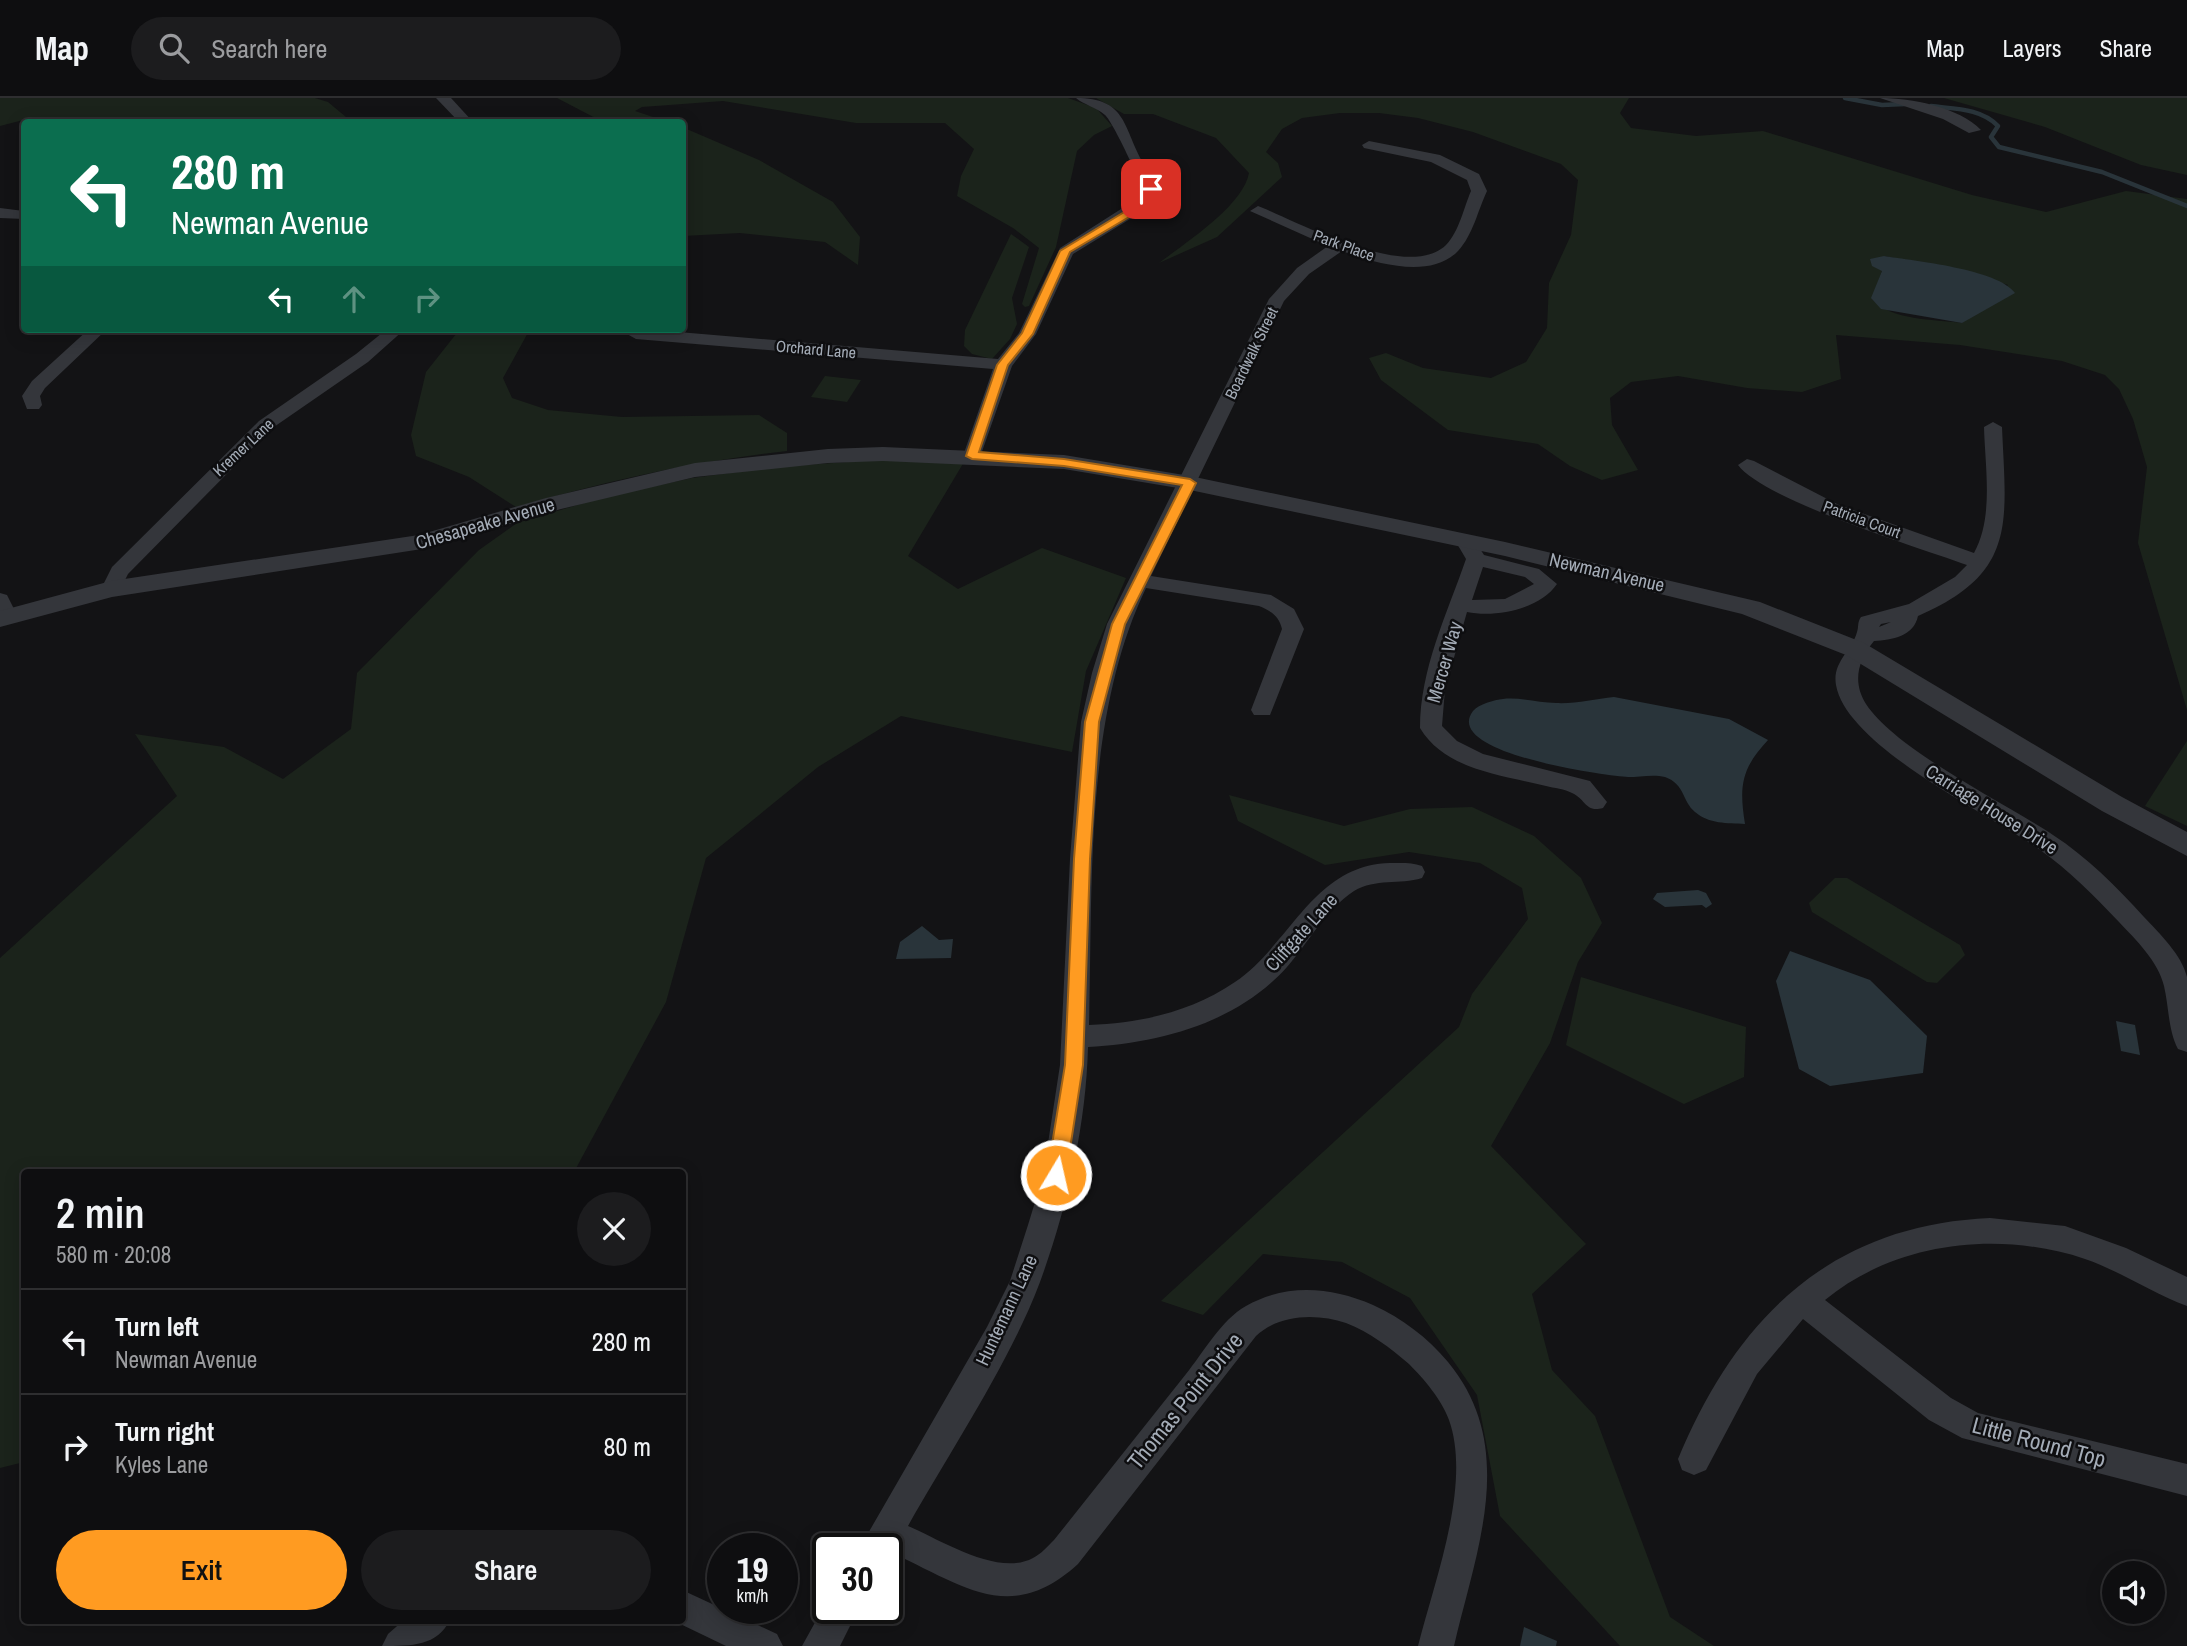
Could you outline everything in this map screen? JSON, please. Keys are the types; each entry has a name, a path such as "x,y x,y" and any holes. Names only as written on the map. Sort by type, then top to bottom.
{"street":[{"path":"443,98 463,119"},
{"path":"972,456 1003,365 1027,334 1066,251 1143,205 1151,196 1151,189 1133,157 1120,121 1102,106 1083,98"},
{"path":"1887,98 1955,119 1973,130"},
{"name":"Park Place","path":"1258,211 1371,257 1395,261 1438,257 1454,244 1479,191 1474,177 1458,167 1427,156 1369,145"},
{"path":"0,213 21,215"},
{"name":"Boardwalk Street","path":"1190,483 1277,299 1303,271 1341,246"},
{"path":"33,405 31,396 38,385 95,333"},
{"name":"Kremer Lane","path":"111,589 119,571 265,425 362,358 392,333"},
{"name":"Orchard Lane","path":"636,333 1003,365"},
{"path":"1861,642 1892,633 1908,619 1907,613 1955,588 1982,563 1991,545 1995,509 1993,427"},
{"name":"Chesapeake Avenue","path":"3,612 111,589 422,542 566,500 695,470 828,456 972,456"},
{"name":"Newman Avenue","path":"972,456 1064,462 1190,483 1471,551 1702,594 1861,642 2135,818 2187,845"},
{"name":"Patricia Court","path":"1747,465 1779,485 1811,500 1982,563"},
{"name":"Huntemann Lane","path":"886,1533 998,1337 1024,1283 1056,1175 1074,1065 1082,859 1092,722 1118,624 1190,483"},
{"path":"1461,604 1475,608 1495,608 1531,594 1547,584 1532,573 1471,551"},
{"name":"Mercer Way","path":"1471,551 1461,604 1429,706 1431,728 1458,753 1582,787 1595,802"},
{"path":"1140,581 1264,600 1280,607 1290,617 1293,629 1262,710"},
{"name":"Carriage House Drive","path":"1861,642 1848,670 1847,689 1865,716 1916,761 2034,832 2069,859 2154,944 2174,977 2187,1041"},
{"name":"Cliffgate Lane","path":"1075,1037 1125,1036 1161,1029 1223,1003 1266,972 1321,905 1336,891 1362,876 1413,872"},
{"path":"1694,1459 1745,1366 1767,1335 1804,1301 1870,1253 1942,1232 2005,1231 2067,1240 2115,1257 2187,1292"},
{"name":"Little Round Top","path":"1804,1301 1940,1409 1973,1427 2187,1480"},
{"name":"Thomas Point Drive","path":"903,1549 993,1581 1018,1580 1044,1572 1066,1552 1234,1338 1257,1316 1310,1303 1343,1307 1392,1331 1418,1350 1451,1392 1463,1413 1472,1461 1465,1520 1436,1646"},
{"path":"686,1609 765,1646"},
{"path":"400,1646 428,1624"},
{"path":"820,1646 833,1624"}],"shaded area":[{"path":"0,98 315,98 328,102 348,119 35,117 0,126"},
{"path":"557,98 1068,98 1096,108 1112,126 1094,135 1077,151 1056,247 1029,306 1025,307 1022,304 1039,248 1013,228 957,196 961,176 974,149 945,123 856,123 723,101 642,107 635,111 659,119 597,119"},
{"path":"1096,98 1629,98 1620,113 1631,128 1696,136 1763,131 1972,195 2046,212 2126,191 2187,199 2187,710 2138,543 2147,467 2133,419 2119,389 2105,375 2062,361 1960,345 1836,335 1841,379 1802,392 1747,388 1678,376 1631,382 1610,398 1612,425 1638,470 1602,480 1570,466 1538,444 1448,430 1381,380 1369,358 1386,353 1423,368 1491,378 1526,362 1547,328 1549,283 1571,235 1578,180 1561,164 1473,132 1418,118 1379,113 1340,113 1302,118 1282,129 1266,152 1278,163 1282,177 1217,237 1159,263 1225,211 1244,186 1249,173 1216,138 1153,114 1124,114","holes":["1884,256 1956,269 2008,285 1962,323 1902,315 1880,306 1872,299 1882,271"]},
{"path":"1944,98 2187,98 2187,175 2141,165 2045,127"},
{"path":"686,129 759,160 833,202 860,237 858,265 825,242 740,233 686,236"},
{"path":"1011,234 1029,247 1012,298 1017,324 1010,339 992,359 972,354 964,346 965,330"},
{"path":"1884,256 1974,272 2006,285 2015,293 1962,323 1881,309 1871,298 1882,271 1872,266 1870,259"},
{"path":"457,333 528,333 503,378 512,398 548,410 622,417 759,415 787,433 787,451 650,473 516,507 469,477 416,456 411,435 426,372"},
{"path":"825,376 861,380 847,402 811,397"},
{"path":"876,460 964,462 908,556 958,589 1042,548 1126,578 1086,671 1072,752 901,716 818,767 706,858 666,1002 576,1169 21,1169 21,1463 0,1468 0,958 177,796 135,734 224,747 283,779 351,729 357,673 479,550 517,523 604,497 692,478 776,467"},
{"path":"1614,697 1729,719 1768,740 1752,760 1744,779 1742,799 1745,824 1718,822 1700,816 1691,808 1680,788 1665,777 1614,776 1530,759 1502,750 1481,739 1470,726 1473,711 1495,700 1563,703"},
{"path":"2187,741 2187,826 2145,806"},
{"path":"1229,795 1344,826 1410,809 1472,807 1534,836 1581,878 1602,923 1578,962 1550,1043 1491,1146 1586,1244 1532,1294 1552,1370 1595,1416 1670,1617 1714,1646 1620,1646 1500,1516 1477,1395 1410,1298 1342,1262 1263,1254 1203,1315 1161,1301 1459,1027 1472,994 1528,919 1522,888 1480,863 1409,852 1325,865 1238,821"},
{"path":"1835,878 1847,878 1960,945 1965,955 1937,983 1927,982 1812,912 1809,903"},
{"path":"1698,890 1706,893 1712,904 1706,908 1702,905 1665,907 1653,899 1657,893"},
{"path":"922,926 939,940 953,939 951,958 896,959 900,942"},
{"path":"1790,951 1870,980 1927,1036 1923,1073 1830,1086 1799,1069 1776,981"},
{"path":"1581,977 1746,1027 1744,1077 1684,1104 1566,1045"},
{"path":"2116,1021 2135,1025 2140,1055 2121,1051"},
{"path":"1524,1627 1557,1641 1556,1646 1520,1646"}],"waterway":[{"path":"1845,98 1882,105 1905,104"},
{"path":"1931,106 1967,110 1991,120 1998,126 1991,137 1999,147 2102,172 2187,206"}],"route":[{"path":"1056,1175 1074,1065 1082,859 1092,722 1118,624 1190,483 1064,462 972,456 1003,365 1027,334 1066,251 1071,245 1143,205 1151,196 1151,189"}]}
